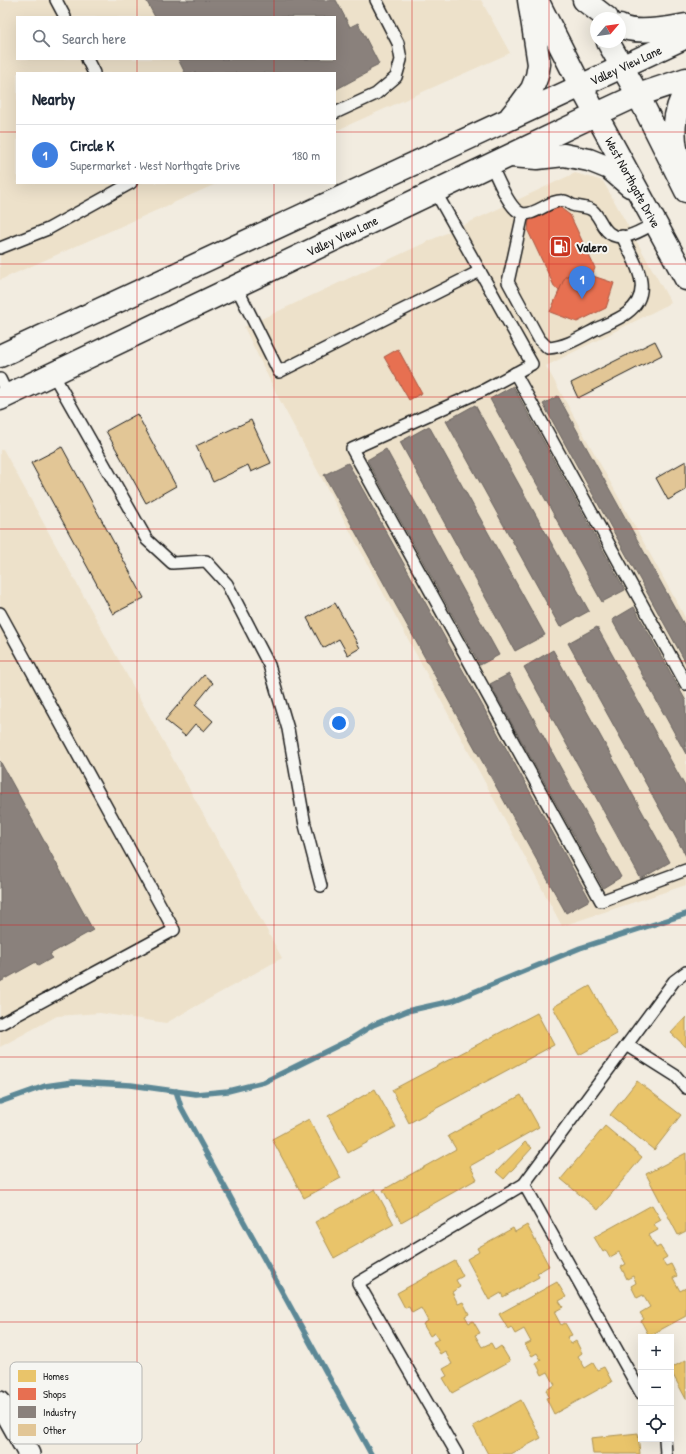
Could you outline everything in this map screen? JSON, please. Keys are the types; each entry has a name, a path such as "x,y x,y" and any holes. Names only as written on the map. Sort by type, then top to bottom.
{"main road":[{"path":"507,120 522,104 532,89 537,76 539,64 529,0"},
{"name":"West Northgate Drive","path":"537,0 580,85 686,279"},
{"path":"584,0 599,12"},
{"path":"584,0 591,12"},
{"path":"626,28 640,30 673,28 686,25"},
{"name":"Valley View Lane","path":"0,356 686,37"},
{"path":"611,48 638,95 686,190"},
{"name":"Valley View Lane","path":"3,391 52,374 638,95 686,79"},
{"path":"686,90 678,109 674,128 676,151 686,178"},
{"path":"500,160 564,155 589,160 609,168 637,191"}],"street":[{"path":"0,1402 10,1421"},
{"path":"23,1444 28,1454"}],"lane":[{"path":"56,0 64,16"},
{"path":"336,113 376,94 396,77 400,60 398,43 376,0"},
{"path":"88,60 94,72"},
{"path":"500,160 514,209 523,214 530,213 558,201 565,201 572,205 590,209 595,213 606,231 611,235 622,236 636,233 655,223"},
{"path":"0,248 48,229 129,184"},
{"path":"435,191 532,364 484,390 352,449 601,901 686,870"},
{"path":"523,214 508,282 538,339 548,348 561,346 625,314 636,306 640,299 642,290 641,276 622,236"},
{"path":"236,286 279,372 480,271"},
{"path":"514,373 686,684"},
{"path":"52,374 147,540 172,563 206,560 227,584 269,665 288,729 305,825 321,886"},
{"path":"0,613 174,930 0,1024"},
{"path":"457,1454 358,1283 524,1184 674,981 686,972"},
{"path":"627,1045 676,1076 686,1088"},
{"path":"524,1184 638,1388"},
{"path":"665,1442 666,1454"}],"shaded area":[{"path":"0,0 481,0 510,53 336,131 336,72 16,72 16,184 216,184 0,280"},
{"path":"575,173 603,181 671,303 546,366 686,619 686,885 562,926 277,395 244,327"},
{"path":"3,449 282,958 166,1023 100,1013 57,1016 0,1047 0,450"}],"building: Homes":[{"path":"590,986 617,1034 579,1055 553,1007"},
{"path":"537,1013 554,1045 409,1123 392,1090"},
{"path":"686,1017 686,1047 671,1033"},
{"path":"637,1081 681,1115 654,1150 610,1115"},
{"path":"375,1089 396,1127 348,1153 328,1116"},
{"path":"521,1095 539,1127 470,1166 477,1179 401,1222 383,1190 456,1149 448,1136"},
{"path":"309,1119 341,1178 304,1198 272,1139"},
{"path":"605,1126 642,1157 598,1210 561,1179"},
{"path":"525,1142 532,1148 504,1179 496,1172"},
{"path":"686,1153 686,1231 678,1235 646,1174"},
{"path":"375,1189 394,1224 334,1258 315,1222"},
{"path":"652,1205 661,1220 654,1224 658,1230 649,1235 656,1248 660,1246 667,1257 662,1260 666,1266 671,1264 677,1276 673,1278 680,1291 686,1288 686,1316 653,1334 648,1334 641,1321 644,1319 640,1313 650,1307 643,1295 637,1298 631,1286 636,1283 633,1276 627,1279 621,1267 626,1264 619,1252 610,1257 606,1250 603,1252 594,1237"},
{"path":"527,1225 549,1266 537,1273 539,1277 503,1297 501,1293 489,1300 467,1259 479,1252 477,1248 513,1228 515,1232"},
{"path":"455,1261 463,1276 456,1280 460,1287 452,1292 458,1304 463,1302 469,1314 465,1316 469,1323 473,1321 480,1333 475,1335 482,1347 491,1343 495,1350 501,1346 510,1361 452,1393 443,1378 447,1376 443,1369 452,1364 445,1351 440,1354 433,1342 439,1339 435,1333 430,1336 423,1324 428,1321 421,1308 412,1313 409,1307 405,1308 397,1293"},
{"path":"557,1282 566,1297 559,1301 563,1307 554,1312 561,1325 565,1323 572,1335 567,1337 571,1344 576,1341 582,1353 578,1356 585,1368 593,1363 597,1370 604,1367 612,1382 554,1414 546,1398 549,1397 546,1390 555,1385 548,1372 542,1375 536,1363 541,1360 537,1353 532,1356 525,1345 531,1342 524,1329 515,1334 511,1327 508,1329 499,1314"},
{"path":"686,1360 686,1399 674,1377 674,1366"},
{"path":"521,1400 541,1438 511,1454 488,1454 473,1426"},
{"path":"638,1433 640,1454 593,1454 591,1438"}],"building: Shops":[{"name":"Valero","path":"558,206 570,215 595,268 592,276 578,271 565,277 560,290 555,288 528,231 529,220"},
{"path":"578,271 614,283 606,308 577,322 550,312 565,277"},
{"path":"398,349 422,393 409,400 384,357"}],"building: Industry":[{"path":"146,0 336,0 350,27 358,23 379,64 369,69 370,71 336,89 336,72 184,72 178,60 336,60 336,16 154,16"},
{"path":"513,386 625,590 602,602 490,399"},
{"path":"558,396 686,628 686,663 543,404"},
{"path":"475,405 589,611 560,627 446,421"},
{"path":"429,426 545,635 515,651 400,442"},
{"path":"386,449 499,655 480,665 367,460"},
{"path":"348,463 590,900 566,913 324,475"},
{"path":"634,607 686,701 686,754 612,620"},
{"path":"597,627 686,788 686,856 568,643"},
{"path":"553,650 670,862 641,879 524,667"},
{"path":"509,674 621,877 603,888 490,684"},
{"path":"0,761 93,930 50,954 52,958 38,966 36,962 0,982"}],"building: Other":[{"path":"655,341 662,355 578,398 571,383"},
{"path":"137,414 176,486 146,503 106,431"},
{"path":"251,420 271,463 251,472 248,465 213,482 196,446"},
{"path":"62,447 144,598 113,614 31,463"},
{"path":"686,461 686,490 668,500 656,478"},
{"path":"335,603 360,648 348,655 339,639 323,648 307,618"},
{"path":"204,675 213,683 195,705 213,721 204,731 195,724 185,736 165,720"}],"waterway":[{"path":"0,1102 45,1086 73,1082 131,1085 196,1094 228,1091 264,1082 349,1040 373,1025 407,1011 452,1001 580,948 686,914"},
{"path":"176,1091 181,1107 371,1454"}],"place":[{"name":"Valero","path":"560,247"},
{"name":"Circle K","path":"582,299"}]}
